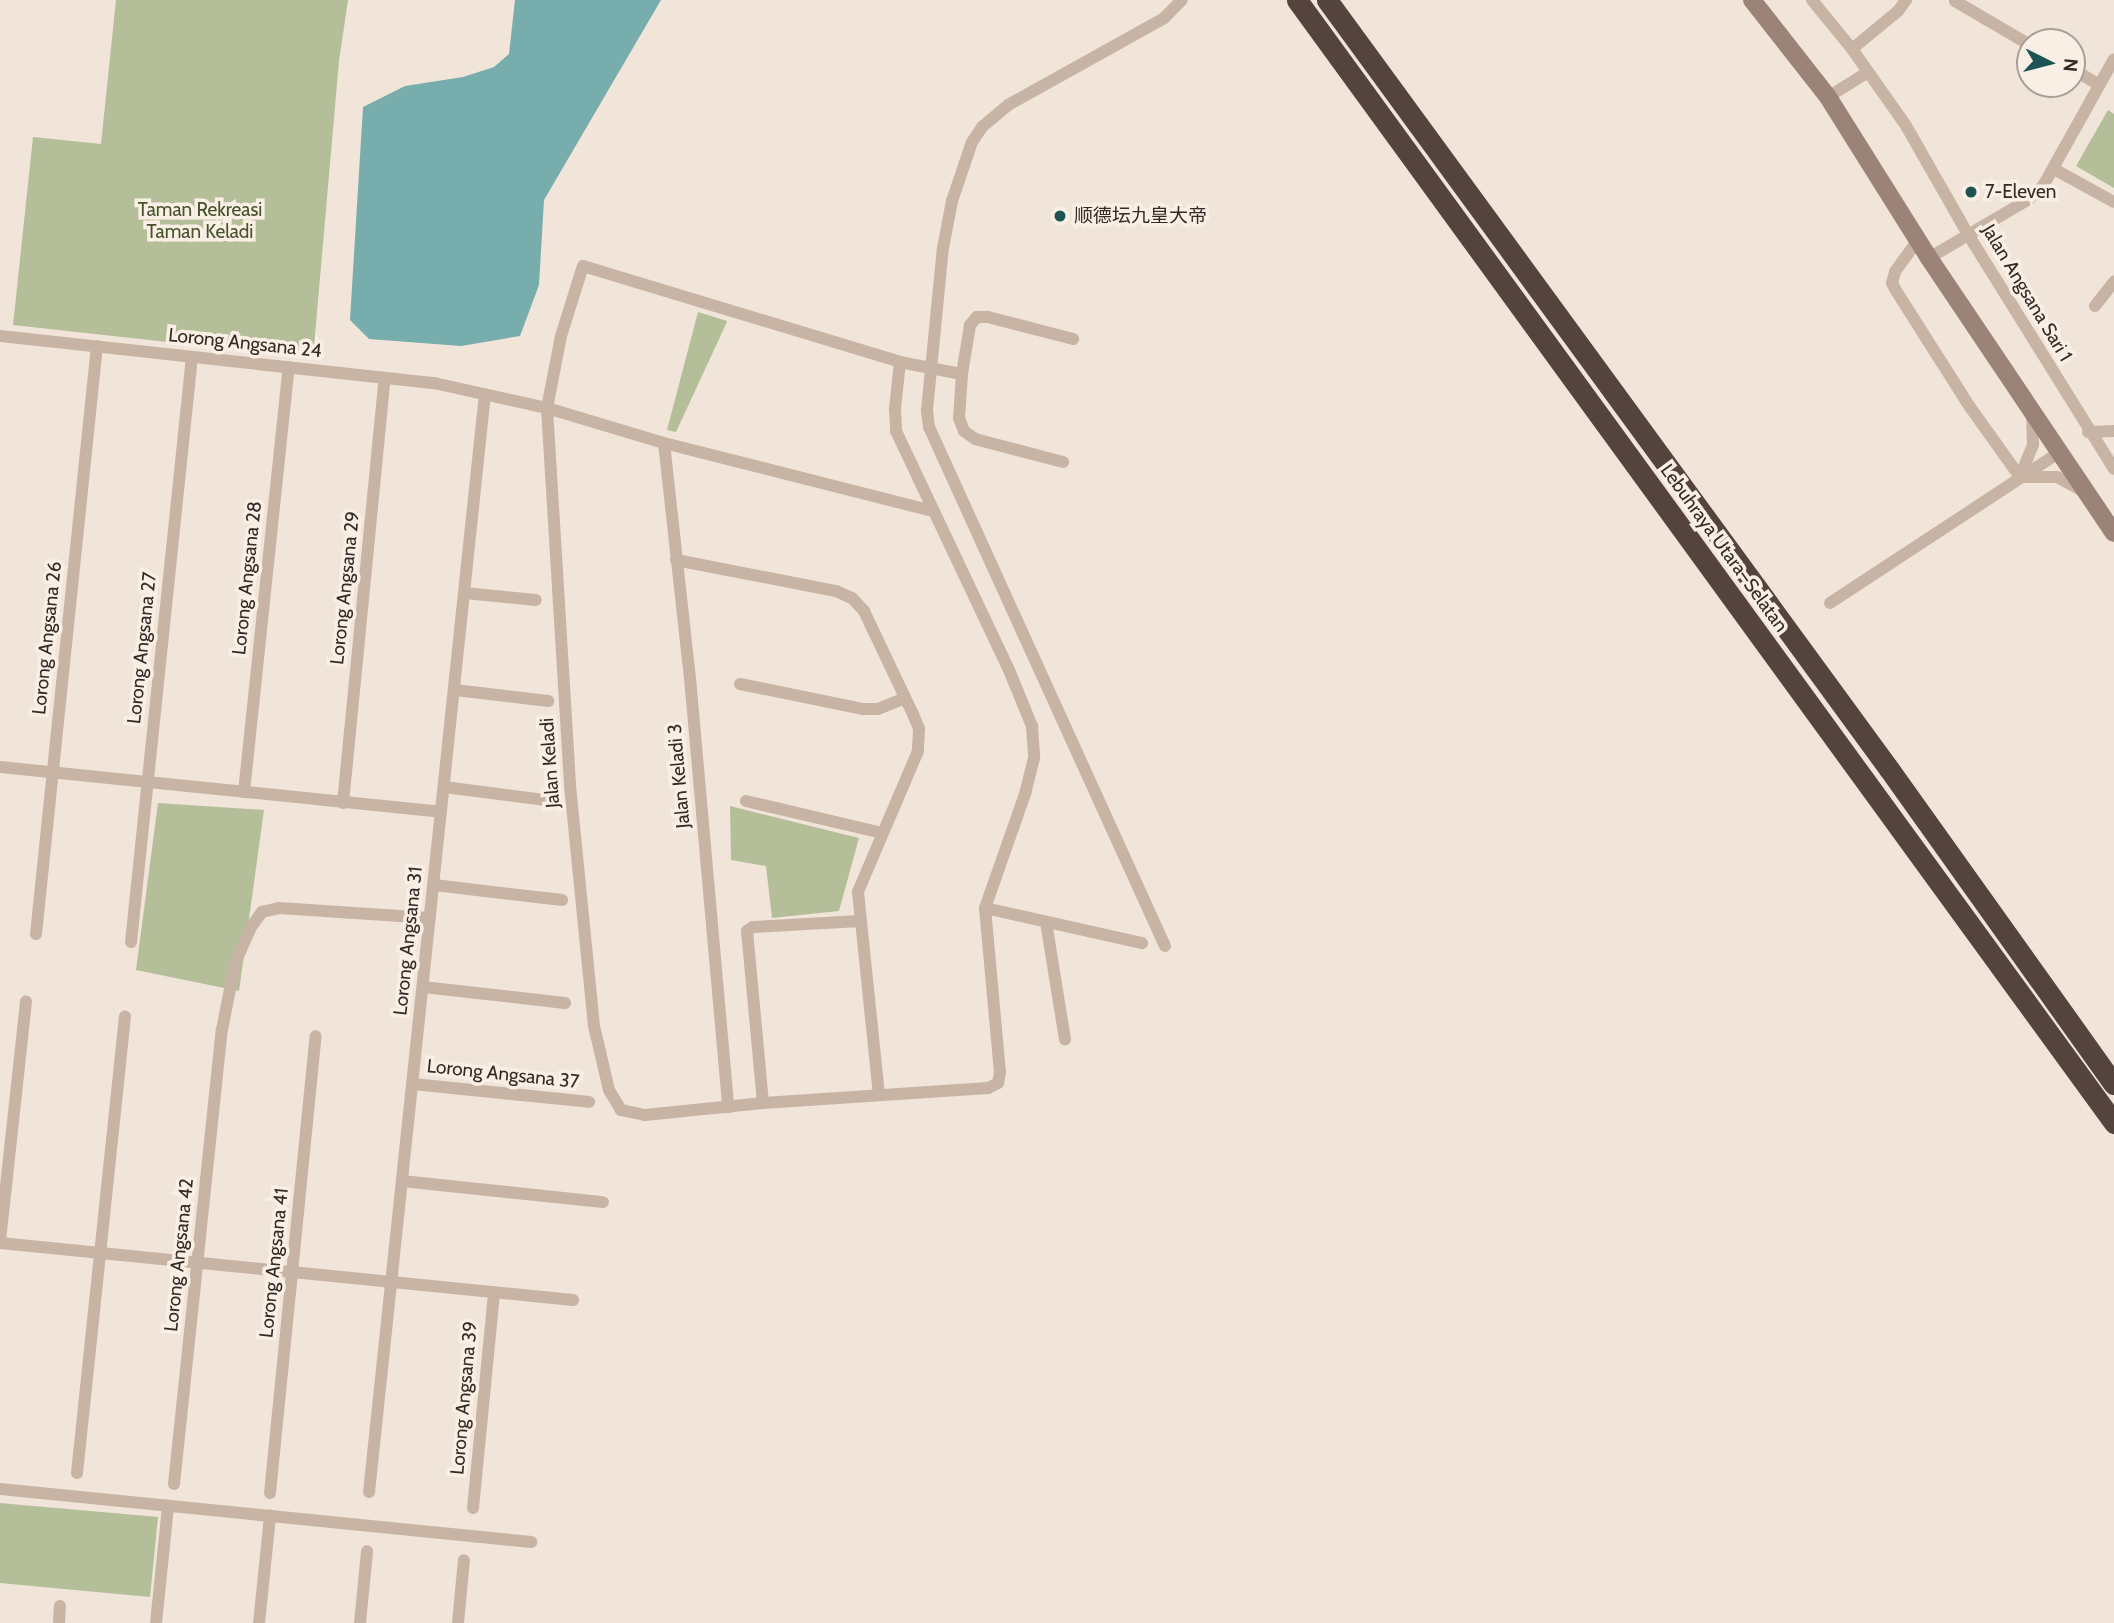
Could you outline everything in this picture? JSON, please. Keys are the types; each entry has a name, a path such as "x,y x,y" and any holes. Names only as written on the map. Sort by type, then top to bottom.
{"highway":[{"name":"Lebuhraya Utara–Selatan","path":"1297,0 2114,1123"},
{"name":"Lebuhraya Utara–Selatan","path":"1327,0 1889,769 2114,1084"}],"main road":[{"path":"1752,0 1828,97 1929,258 2114,533"}],"street":[{"path":"1165,946 929,428 930,368 943,248 952,201 972,142 982,127 1008,105 1164,18 1182,0"},
{"name":"Jalan Angsana Sari 1","path":"1812,0 1852,49 1905,124 1969,236 2088,432 2114,469"},
{"path":"1852,49 1898,11 1906,0"},
{"path":"1955,1 2016,37"},
{"path":"1929,258 2029,199 2043,186 2114,59"},
{"path":"1828,97 1868,72"},
{"path":"2086,78 2098,85"},
{"path":"2054,169 2114,202"},
{"path":"1918,240 1895,272 1892,283 1970,407 2020,477"},
{"name":"Jalan Keladi","path":"728,1107 645,1115 621,1110 609,1090 594,1026 570,785 547,408 561,337 583,266 900,362"},
{"path":"2095,306 2114,282"},
{"path":"1063,462 975,439 964,431 959,418 962,374 970,325 977,317 988,317 1073,339"},
{"name":"Lorong Angsana 24","path":"0,336 434,383 547,408 664,443 932,510"},
{"name":"Lorong Angsana 26","path":"36,934 97,346"},
{"name":"Lorong Angsana 27","path":"131,943 192,356"},
{"path":"728,1107 988,1088 998,1083 1000,1072 985,908 1026,791 1034,758 1033,734 1009,670 896,431 895,408 900,362 962,374"},
{"name":"Lorong Angsana 28","path":"244,792 289,367"},
{"name":"Lorong Angsana 29","path":"343,803 385,378"},
{"name":"Lorong Angsana 31","path":"369,1492 485,394"},
{"path":"2020,477 2033,444 2032,411"},
{"path":"2088,432 2114,431"},
{"name":"Jalan Keladi 3","path":"664,443 728,1107"},
{"path":"1830,603 2060,452"},
{"path":"2020,477 2057,477 2088,494"},
{"path":"676,560 836,591 852,598 864,611 919,729 918,751 861,880 860,921 879,1094"},
{"path":"465,593 536,600"},
{"path":"740,684 871,710 905,698"},
{"path":"454,690 548,701"},
{"path":"0,767 442,812"},
{"path":"444,787 547,800"},
{"path":"746,801 882,833"},
{"path":"434,885 562,900"},
{"name":"Lorong Angsana 42","path":"174,1484 222,1030 235,963 251,927 262,912 279,908 430,918"},
{"path":"985,908 1142,943"},
{"path":"763,1103 745,938 747,930 753,927 860,921"},
{"path":"1046,922 1065,1039"},
{"path":"423,988 565,1003"},
{"path":"26,1001 0,1242 573,1300"},
{"path":"77,1473 125,1017"},
{"name":"Lorong Angsana 41","path":"270,1493 316,1036"},
{"name":"Lorong Angsana 37","path":"413,1084 589,1102"},
{"path":"402,1181 603,1202"},
{"name":"Lorong Angsana 39","path":"473,1508 494,1292"},
{"path":"0,1489 531,1542"},
{"path":"156,1623 168,1506"},
{"path":"259,1623 270,1516"},
{"path":"360,1623 367,1550"},
{"path":"458,1623 464,1560"},
{"path":"59,1623 60,1606"}],"green space":[{"name":"Taman Rekreasi Taman Keladi","path":"116,0 348,0 339,61 313,358 13,325 33,137 101,144"},
{"path":"2108,110 2114,114 2114,188 2076,166"},
{"path":"698,312 727,321 676,432 667,430"},
{"path":"158,803 264,810 239,991 136,970"},
{"path":"730,806 859,838 839,911 772,918 766,866 731,860"},
{"path":"0,1503 158,1517 150,1597 0,1583"}],"water":[{"path":"515,0 661,0 544,200 539,285 520,336 461,346 369,339 350,320 363,107 405,86 463,77 494,67 509,54"}],"place":[{"name":"7-Eleven","path":"1971,192"},
{"name":"顺德坛九皇大帝","path":"1060,216"}]}
